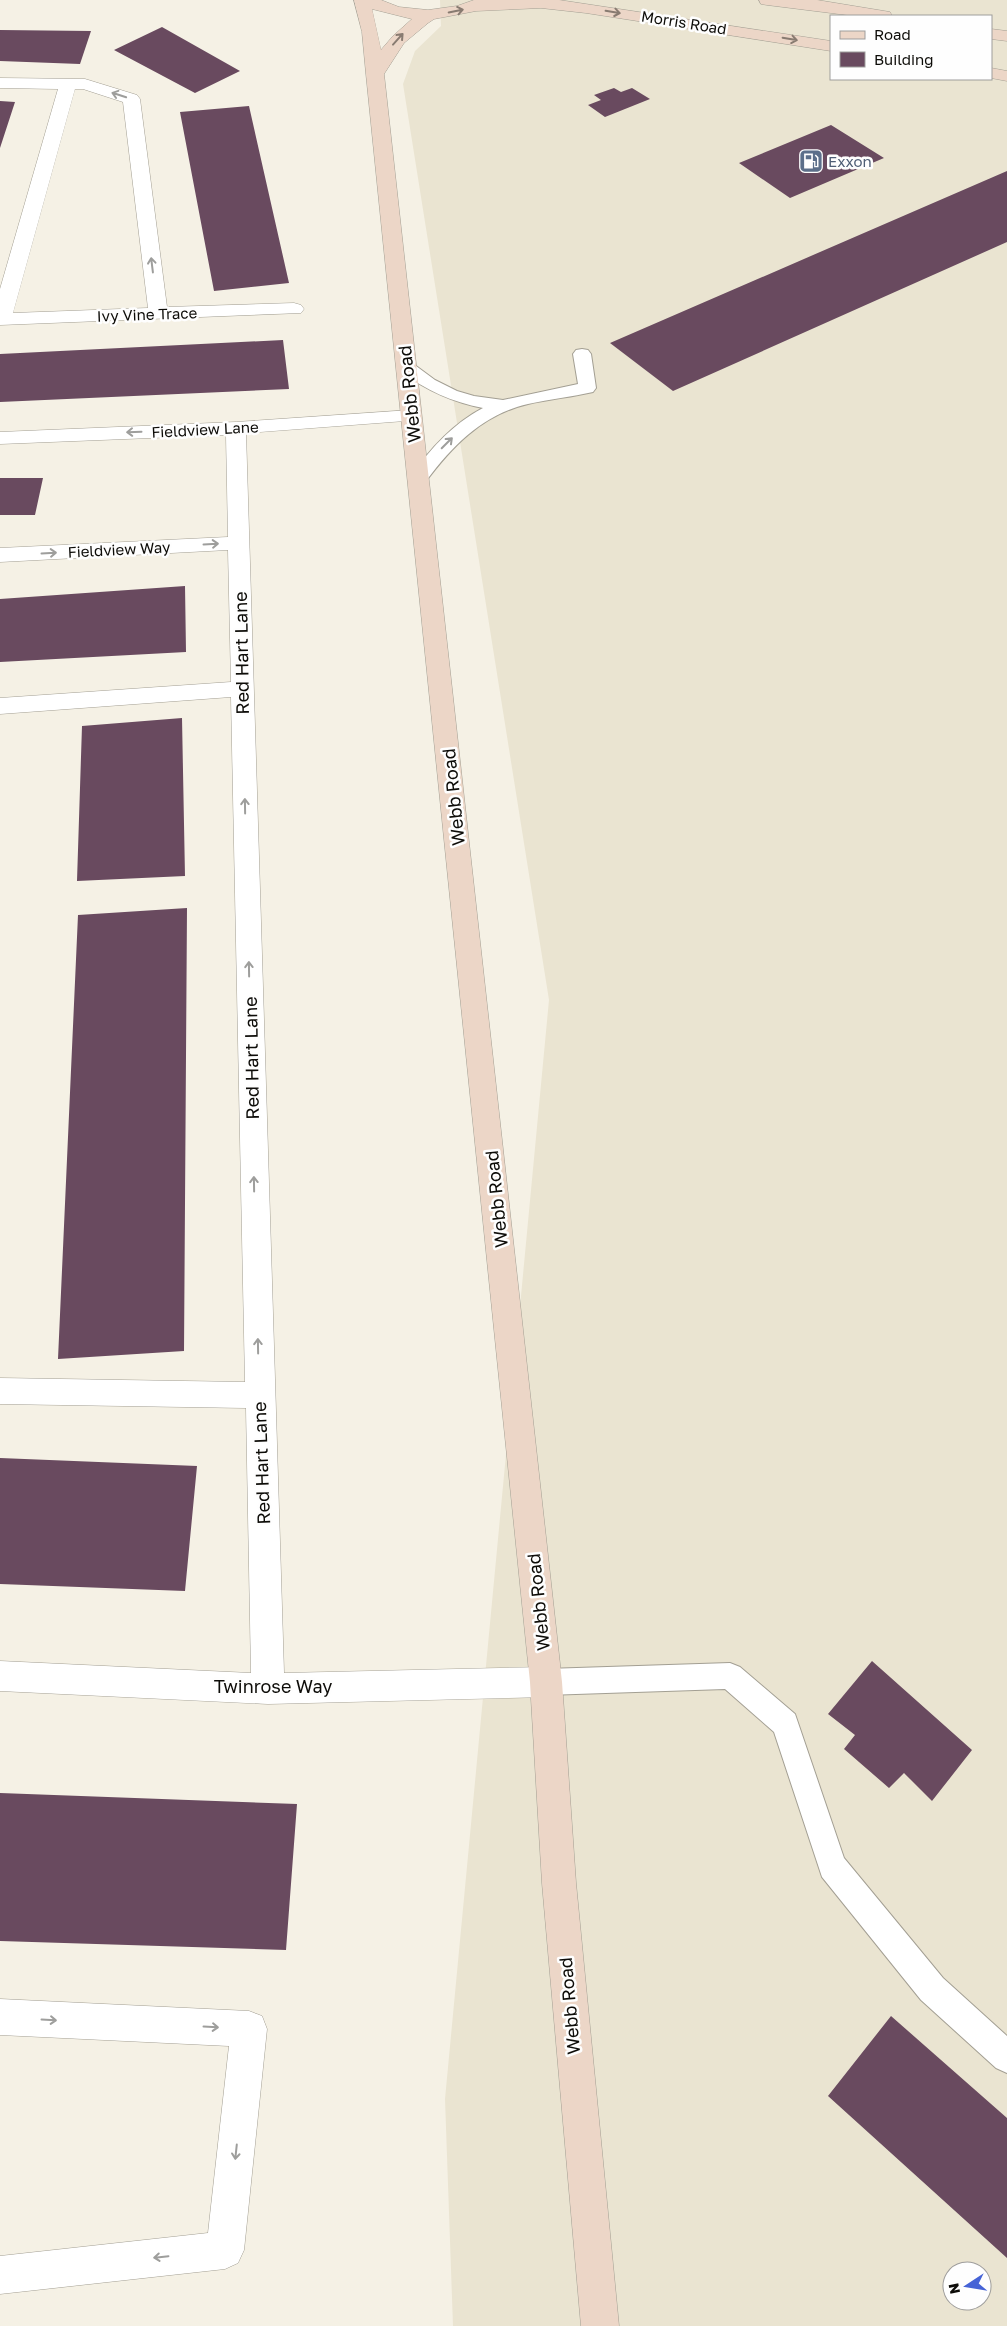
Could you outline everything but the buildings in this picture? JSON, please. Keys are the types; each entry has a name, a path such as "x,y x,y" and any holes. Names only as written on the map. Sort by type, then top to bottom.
{"street":[{"name":"Webb Road","path":"362,0 370,32 375,74 417,481 469,940 546,1682 559,1883 600,2326"},
{"path":"368,0 390,10 431,14"},
{"path":"767,0 817,5 878,15"},
{"name":"Morris Road","path":"431,14 463,10 483,3 541,3 586,8 830,46"},
{"path":"375,74 399,38 412,25 431,14"},
{"path":"992,34 1007,36"},
{"path":"992,73 1007,76"},
{"path":"0,82 85,84 131,99 158,314"},
{"path":"1,319 68,84"},
{"name":"Ivy Vine Trace","path":"1,319 294,309"},
{"name":"Fieldview Lane","path":"0,438 236,428 411,416"},
{"name":"Red Hart Lane","path":"236,428 259,1395 268,1688"},
{"name":"Fieldview Way","path":"0,555 238,543"},
{"path":"0,706 242,689"},
{"path":"0,1391 259,1395"},
{"name":"Twinrose Way","path":"0,1676 268,1688 546,1682"},
{"path":"0,2017 250,2029 225,2250 0,2275"}],"lane":[{"path":"417,481 434,456 457,433 478,417 504,405 587,388 582,354"},
{"path":"406,367 436,389 456,398 476,403 504,405"},
{"path":"546,1682 730,1676 784,1724 832,1868 932,1988 1007,2057"}],"shaded area":[{"path":"440,0 1007,0 1007,2326 453,2326 445,2099 549,1000 403,84 415,51 441,26"}],"place":[{"name":"Exxon","path":"811,161"}]}
